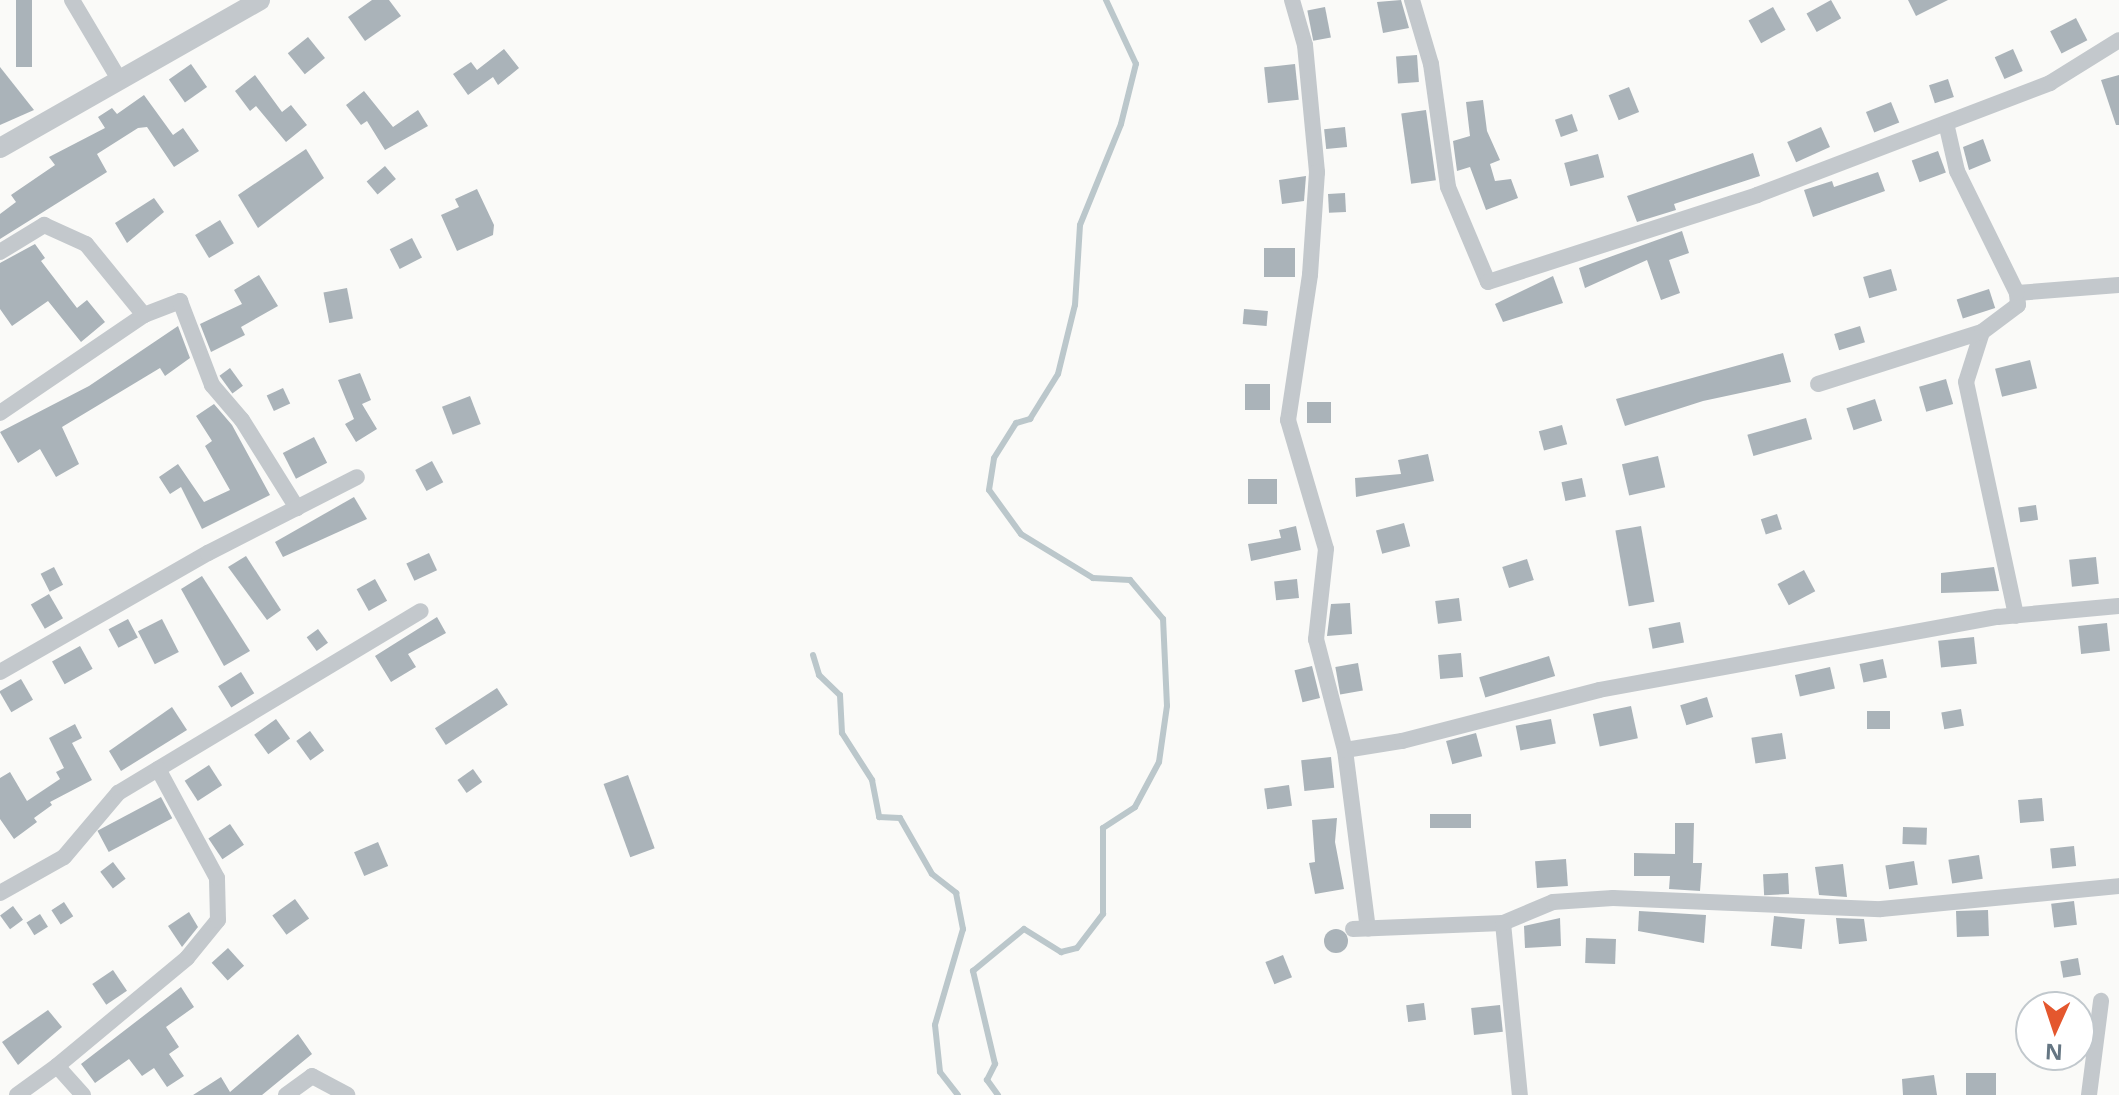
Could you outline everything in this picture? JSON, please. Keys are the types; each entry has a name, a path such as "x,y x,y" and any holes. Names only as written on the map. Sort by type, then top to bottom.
{"street":[{"path":"72,0 120,81"},
{"path":"0,148 260,0"},
{"path":"1292,0 1305,45 1317,172 1313,248 1288,420 1326,549 1316,639 1345,750 1360,929 1503,923 1553,902 1613,898 1881,909 2119,886"},
{"path":"1412,0 1431,64 1448,187 1488,282 1757,195 1946,123 2050,83 2119,40"},
{"path":"1818,384 1982,332 2018,305 2017,293 1957,171 1946,123"},
{"path":"0,252 44,225 86,244 144,315"},
{"path":"2017,293 2119,285"},
{"path":"0,413 144,315 180,301 212,385 242,420 297,508"},
{"path":"1982,332 1966,382 2016,616"},
{"path":"0,672 357,477"},
{"path":"1345,750 1402,741 1599,690 2016,616 2119,606"},
{"path":"0,893 64,857 118,793 421,611"},
{"path":"17,1095 57,1066 187,958 218,920 217,878 158,769"},
{"path":"1503,923 1520,1095"},
{"path":"2089,1095 2101,1001"},
{"path":"57,1066 83,1095"},
{"path":"286,1095 312,1076 347,1095"}],"building":[{"path":"16,0 32,0 32,67 16,67"},
{"path":"372,0 389,0 401,16 365,41 348,17"},
{"path":"1401,0 1409,28 1383,33 1377,2"},
{"path":"1831,0 1841,18 1817,32 1807,14"},
{"path":"1908,0 1948,0 1916,16"},
{"path":"1325,7 1331,37 1313,41 1307,10"},
{"path":"1773,7 1786,30 1761,43 1749,21"},
{"path":"2076,18 2087,40 2062,53 2050,31"},
{"path":"308,37 325,58 305,74 288,53"},
{"path":"504,49 519,68 498,85 493,77 468,95 453,74 471,62 477,70"},
{"path":"2013,49 2023,71 2004,79 1995,57"},
{"path":"1417,55 1419,82 1398,83 1396,56"},
{"path":"191,64 207,87 185,102 169,79"},
{"path":"1295,64 1299,100 1268,103 1264,67"},
{"path":"0,67 34,110 0,125"},
{"path":"255,75 282,112 291,105 307,125 286,142 256,106 250,111 235,91"},
{"path":"2119,75 2119,125 2116,125 2101,80"},
{"path":"1948,79 1954,97 1935,103 1929,85"},
{"path":"1629,87 1639,112 1619,120 1609,95"},
{"path":"364,91 393,127 418,110 428,126 385,150 367,121 361,125 346,105"},
{"path":"144,95 173,135 183,128 199,151 174,167 147,127 138,128 97,154 107,172 0,239 0,214 16,202 11,195 55,165 49,157 105,128 98,117 112,108 117,114"},
{"path":"1483,100 1487,131 1500,160 1490,164 1495,181 1511,179 1518,198 1486,210 1470,167 1457,171 1453,141 1470,136 1466,102"},
{"path":"1891,102 1899,122 1874,133 1866,112"},
{"path":"1426,110 1436,180 1411,184 1401,113"},
{"path":"1572,114 1578,131 1561,137 1555,120"},
{"path":"1345,127 1347,147 1326,149 1324,129"},
{"path":"1821,127 1830,147 1796,162 1787,142"},
{"path":"1983,139 1991,161 1969,170 1963,147"},
{"path":"306,149 324,178 258,228 238,195"},
{"path":"1938,151 1946,173 1920,182 1912,161"},
{"path":"1753,153 1760,176 1674,204 1676,210 1637,222 1627,196"},
{"path":"1598,154 1604,177 1570,186 1564,163"},
{"path":"385,166 396,179 378,194 367,181"},
{"path":"1878,172 1885,191 1813,217 1804,190 1832,181 1834,187"},
{"path":"1306,176 1304,201 1282,204 1279,180"},
{"path":"477,189 494,225 493,235 457,251 441,215 459,207 455,199"},
{"path":"1345,193 1346,212 1329,213 1328,194"},
{"path":"154,198 164,212 127,243 115,223"},
{"path":"220,220 234,243 209,258 195,235"},
{"path":"1682,231 1689,253 1669,260 1680,293 1661,300 1647,260 1585,288 1579,268"},
{"path":"412,238 422,258 400,269 390,249"},
{"path":"35,244 45,258 41,261 77,308 87,300 105,322 81,342 48,301 12,326 0,309 0,263"},
{"path":"1264,248 1295,248 1295,277 1264,277"},
{"path":"1891,269 1897,290 1869,298 1863,277"},
{"path":"259,275 278,306 241,327 245,335 211,352 200,324 242,304 234,290"},
{"path":"1553,276 1563,303 1503,322 1495,304"},
{"path":"347,288 353,318 329,323 323,293"},
{"path":"1989,289 1995,308 1963,319 1957,300"},
{"path":"1244,309 1268,311 1267,326 1243,324"},
{"path":"178,326 190,358 165,376 160,368 62,427 79,464 56,477 40,449 18,463 0,432 89,386"},
{"path":"1860,326 1865,342 1839,350 1834,334"},
{"path":"1783,353 1791,382 1703,401 1625,426 1616,399"},
{"path":"2030,360 2037,388 2002,397 1995,369"},
{"path":"230,368 243,386 232,393 219,376"},
{"path":"360,373 371,400 362,404 377,429 356,442 345,424 354,419 338,380"},
{"path":"1946,379 1953,404 1926,412 1919,387"},
{"path":"1245,384 1270,384 1270,410 1245,410"},
{"path":"283,388 290,403 274,411 267,396"},
{"path":"470,396 481,424 453,435 442,407"},
{"path":"1875,399 1882,421 1854,430 1846,408"},
{"path":"1307,402 1331,402 1331,423 1307,423"},
{"path":"214,404 232,425 270,495 202,529 181,487 170,494 159,477 178,464 204,502 230,490 205,446 212,441 196,416"},
{"path":"1806,418 1812,439 1753,456 1747,435"},
{"path":"1562,425 1567,444 1544,451 1539,431"},
{"path":"314,437 327,463 296,479 283,453"},
{"path":"1428,454 1434,481 1356,497 1355,478 1401,474 1398,460"},
{"path":"1658,456 1665,487 1629,496 1622,464"},
{"path":"432,461 443,482 426,491 415,470"},
{"path":"1582,478 1586,497 1565,501 1561,482"},
{"path":"1248,479 1277,479 1277,504 1248,504"},
{"path":"354,497 367,519 283,557 275,542"},
{"path":"2036,505 2038,520 2020,522 2018,508"},
{"path":"1777,514 1782,529 1766,534 1761,519"},
{"path":"1404,523 1410,546 1382,554 1376,531"},
{"path":"1296,526 1301,550 1251,561 1248,544 1281,538 1279,530"},
{"path":"1641,526 1654,602 1629,606 1615,531"},
{"path":"429,553 437,570 414,581 406,564"},
{"path":"246,556 281,610 267,620 228,567"},
{"path":"2096,557 2099,584 2072,587 2069,560"},
{"path":"1527,559 1534,580 1509,588 1502,567"},
{"path":"54,567 63,585 50,592 41,574"},
{"path":"1994,567 1999,591 1941,593 1941,573"},
{"path":"1804,570 1815,591 1789,605 1778,584"},
{"path":"202,576 250,651 224,666 181,589"},
{"path":"375,579 387,601 369,611 357,589"},
{"path":"1297,579 1299,598 1276,600 1274,581"},
{"path":"49,594 63,618 45,629 31,604"},
{"path":"1459,598 1462,621 1438,624 1435,601"},
{"path":"1350,603 1352,634 1327,636 1331,604"},
{"path":"437,617 446,633 408,654 416,667 391,682 375,656"},
{"path":"128,619 138,638 118,648 109,629"},
{"path":"162,619 179,652 155,664 138,631"},
{"path":"1680,622 1684,643 1653,649 1649,628"},
{"path":"2107,623 2110,651 2081,654 2078,626"},
{"path":"318,629 328,643 317,651 307,637"},
{"path":"1974,637 1977,664 1941,668 1938,641"},
{"path":"80,646 93,669 65,684 52,662"},
{"path":"1461,653 1463,677 1440,679 1438,655"},
{"path":"1549,656 1555,676 1485,697 1479,677"},
{"path":"1883,659 1887,678 1863,683 1860,664"},
{"path":"1358,663 1363,691 1340,695 1335,667"},
{"path":"1312,666 1320,698 1303,702 1295,670"},
{"path":"1830,667 1835,688 1800,697 1795,675"},
{"path":"241,672 254,693 231,708 218,686"},
{"path":"21,679 33,700 11,712 0,691"},
{"path":"497,688 508,705 446,745 435,728"},
{"path":"1707,697 1713,717 1686,725 1680,705"},
{"path":"1631,706 1638,738 1600,746 1593,714"},
{"path":"172,707 187,730 121,771 109,751"},
{"path":"1961,709 1964,726 1944,729 1941,712"},
{"path":"1867,711 1890,711 1890,729 1867,729"},
{"path":"276,719 290,738 268,754 254,735"},
{"path":"1551,719 1556,744 1520,750 1516,726"},
{"path":"75,724 82,738 72,743 92,780 50,802 52,805 34,818 37,822 14,839 0,819 0,778 10,772 27,801 60,779 56,772 64,768 49,738"},
{"path":"310,731 324,750 310,760 296,741"},
{"path":"1476,733 1482,756 1452,764 1446,741"},
{"path":"1782,733 1786,759 1755,764 1751,738"},
{"path":"1331,757 1334,788 1304,791 1301,760"},
{"path":"209,765 222,785 198,801 185,781"},
{"path":"473,769 482,782 467,793 457,780"},
{"path":"628,775 655,848 630,857 604,784"},
{"path":"1289,785 1292,806 1267,809 1264,788"},
{"path":"161,797 172,818 109,852 97,831"},
{"path":"2042,798 2044,821 2020,823 2018,800"},
{"path":"1430,814 1471,814 1471,828 1430,828"},
{"path":"1337,818 1335,842 1344,889 1315,894 1309,863 1315,862 1312,820"},
{"path":"1675,823 1694,823 1693,863 1702,863 1700,891 1669,889 1670,876 1634,876 1634,853 1675,854"},
{"path":"230,824 244,845 222,859 208,839"},
{"path":"1903,827 1927,828 1926,845 1902,844"},
{"path":"378,842 388,866 364,876 354,852"},
{"path":"2074,846 2076,866 2052,868 2050,849"},
{"path":"1979,855 1983,879 1952,884 1948,860"},
{"path":"1566,859 1568,886 1537,888 1535,861"},
{"path":"1914,861 1918,885 1889,889 1885,866"},
{"path":"113,862 126,879 113,888 100,872"},
{"path":"1843,864 1847,897 1819,895 1815,867"},
{"path":"1788,873 1789,894 1764,895 1763,874"},
{"path":"295,899 309,918 286,935 272,915"},
{"path":"2074,901 2077,925 2054,928 2051,904"},
{"path":"64,902 73,916 61,924 51,910"},
{"path":"13,906 23,920 10,929 0,915"},
{"path":"1988,910 1989,936 1957,937 1956,911"},
{"path":"1639,911 1706,915 1704,943 1638,931"},
{"path":"189,912 198,927 182,947 168,926"},
{"path":"40,914 48,927 34,935 26,922"},
{"path":"1774,916 1805,919 1802,949 1771,946"},
{"path":"1560,918 1561,946 1525,948 1524,926"},
{"path":"1836,918 1864,919 1867,941 1839,944"},
{"path":"1336,929 1347,936 1348,941 1341,952 1336,953 1325,946 1324,941 1331,930"},
{"path":"1586,938 1616,939 1615,964 1585,963"},
{"path":"228,948 244,966 228,981 212,963"},
{"path":"1283,955 1292,977 1274,984 1265,962"},
{"path":"2078,958 2081,975 2063,978 2060,961"},
{"path":"113,970 127,991 106,1005 92,984"},
{"path":"181,987 194,1007 166,1027 179,1047 169,1054 184,1076 167,1087 154,1068 142,1076 129,1059 95,1083 81,1064"},
{"path":"1424,1003 1426,1020 1408,1022 1406,1005"},
{"path":"1500,1005 1503,1032 1474,1035 1471,1008"},
{"path":"48,1010 62,1027 18,1065 2,1042"},
{"path":"298,1034 312,1054 262,1095 193,1095 221,1077 230,1092"},
{"path":"1966,1073 1996,1073 1996,1095 1966,1095"},
{"path":"1934,1075 1937,1095 1903,1095 1902,1079"}],"waterway":[{"path":"998,1095 987,1080 995,1064 973,971 1024,929 1061,952 1077,948 1103,914 1103,828 1135,807 1159,762 1167,706 1163,619 1130,580 1093,578 1021,534 989,490 994,458 1016,423 1030,419 1058,374 1075,305 1080,225 1121,124 1136,64 1106,0"},
{"path":"813,655 819,675 840,695 842,733 872,780 879,817 900,818 932,874 956,893 963,929 935,1025 940,1072 958,1095"}]}
